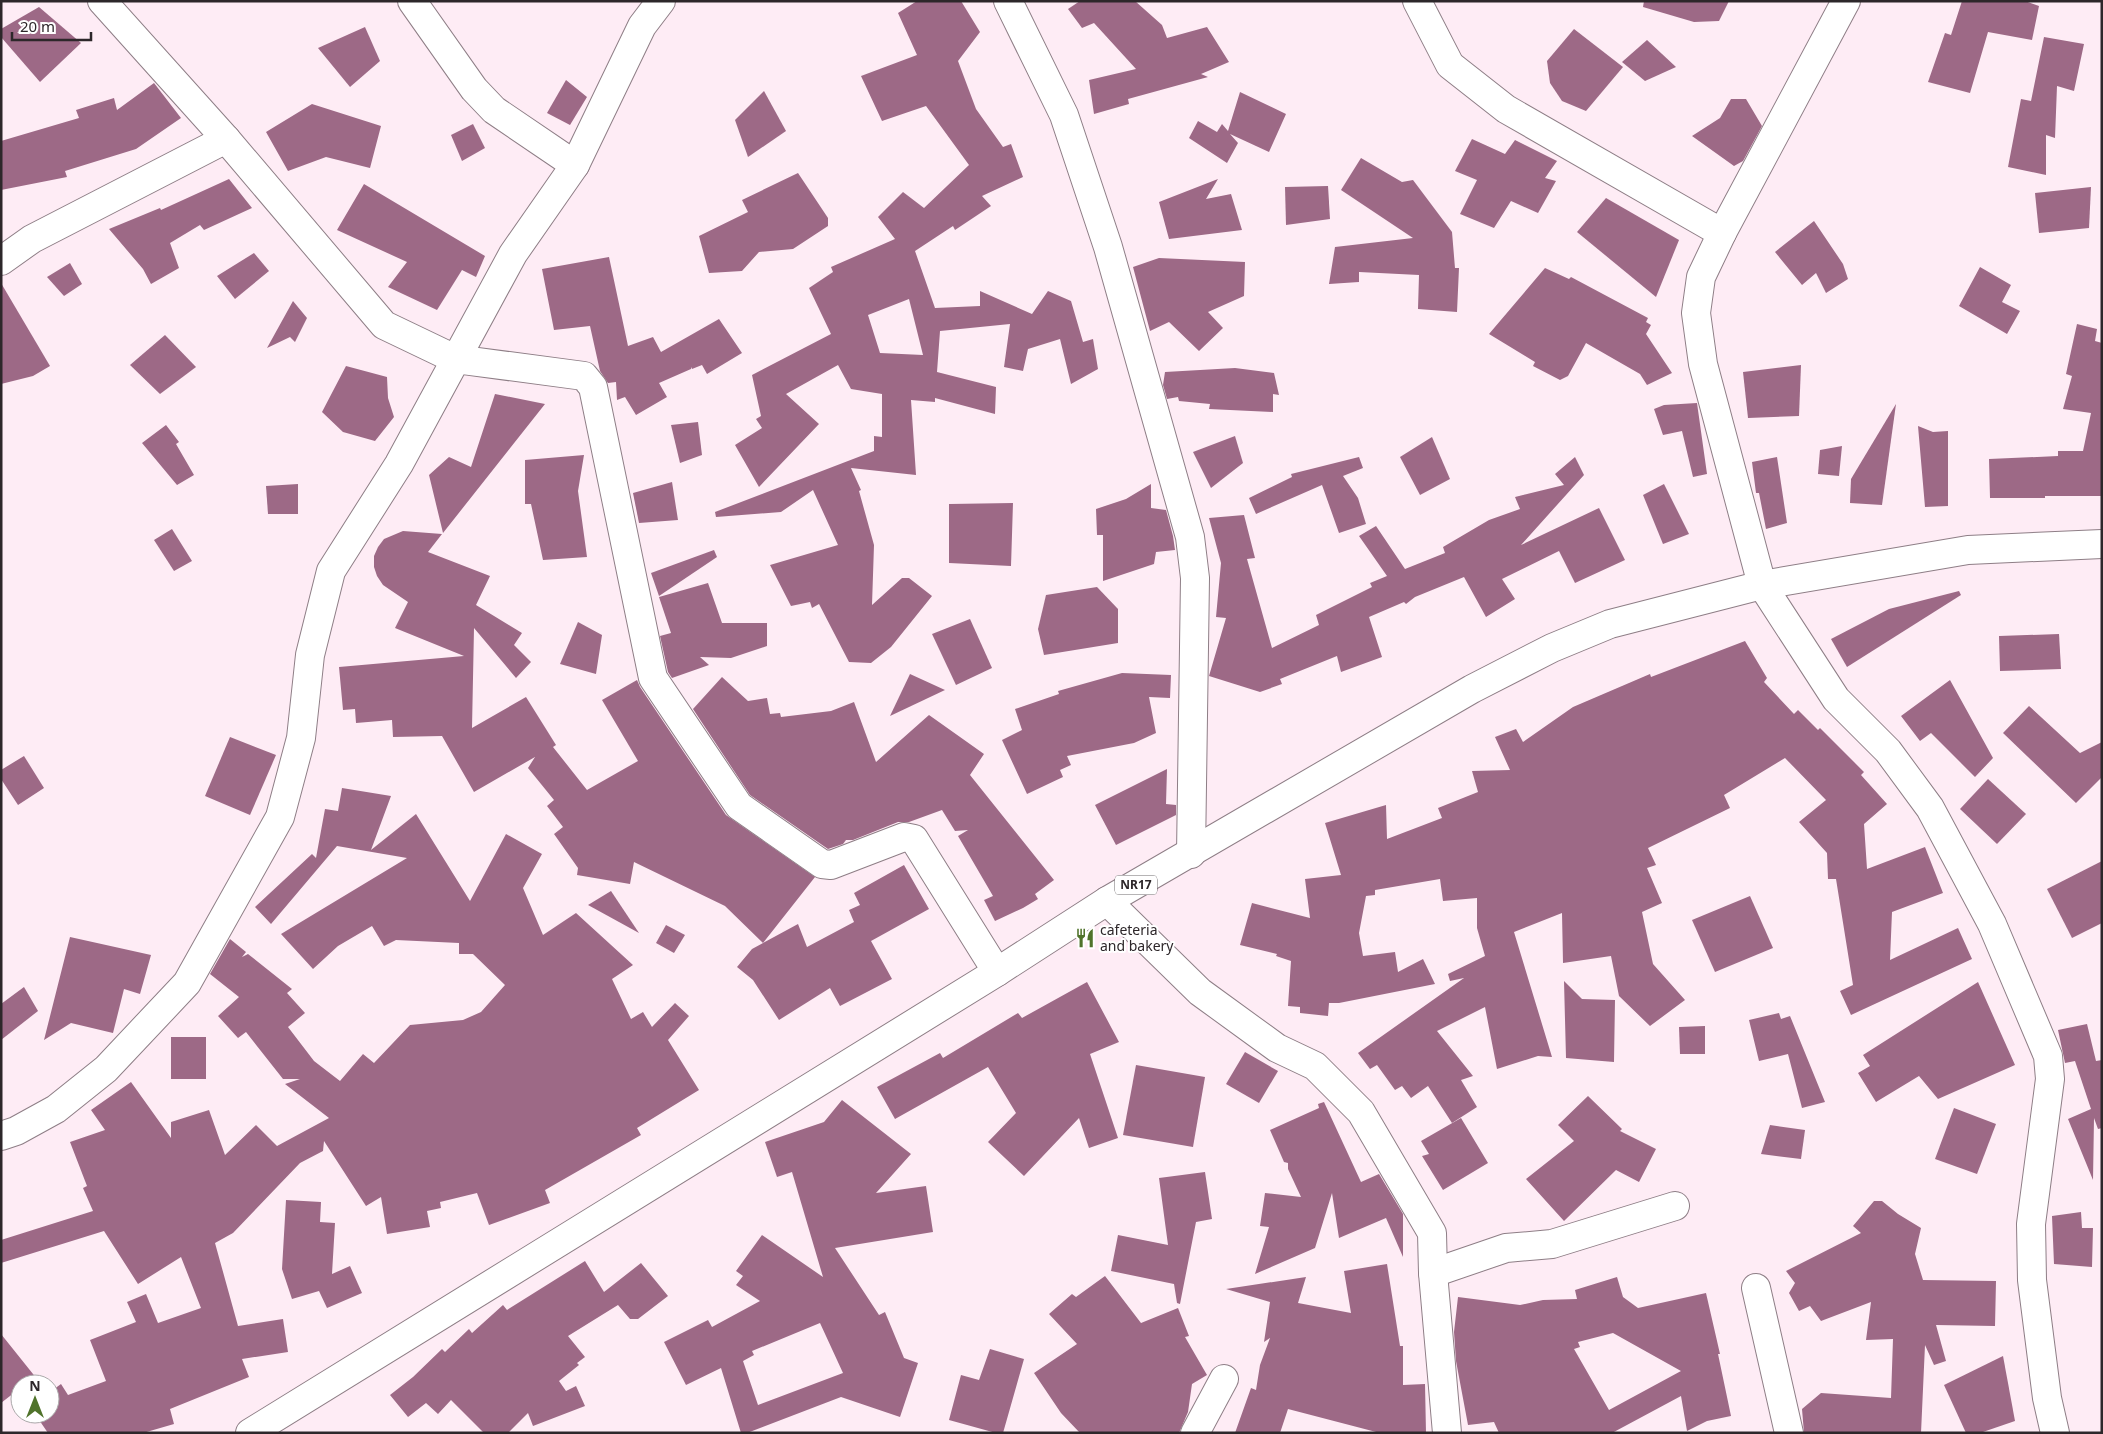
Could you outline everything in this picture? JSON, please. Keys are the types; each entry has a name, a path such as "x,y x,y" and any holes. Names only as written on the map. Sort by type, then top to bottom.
{"street":[{"path":"102,1 226,139 384,326 455,359 584,376 593,387 653,678 739,806 822,864 831,865 904,837 914,839 997,972"},
{"path":"412,1 474,89 494,110 575,165"},
{"path":"1,1136 16,1131 56,1109 106,1069 187,983 280,817 301,738 310,655 331,570 399,464 513,254 575,165 642,26 662,1"},
{"path":"1008,1 1068,124 1108,247 1190,537 1195,578 1191,854"},
{"path":"1418,1 1450,65 1506,109 1722,233"},
{"path":"1846,1 1701,276 1696,313 1703,364 1762,585 1836,699 1888,751 1930,808 1992,924 2048,1056 2050,1079 2031,1224 2034,1290 2047,1398 2055,1433"},
{"path":"1,261 32,239 226,139"},
{"name":"NR17","path":"250,1433 997,972 1107,901 1191,854 1472,689 1552,648 1610,624 1762,585 1968,550 2102,544"},
{"path":"1107,901 1200,992 1277,1048 1315,1066 1361,1112 1432,1233 1433,1273 1447,1433"},
{"path":"1433,1273 1506,1248 1552,1244 1675,1206"},
{"path":"1756,1288 1789,1433"},
{"path":"1195,1433 1224,1379"}],"building":[{"path":"917,1 961,1 980,32 958,61 976,109 1003,147 1011,144 1023,177 982,196 991,206 955,230 953,226 915,251 935,308 980,306 980,291 1032,314 1048,291 1071,301 1083,342 1093,339 1098,369 1071,384 1060,339 1028,349 1023,371 1004,367 1010,324 940,331 937,372 996,387 995,414 935,398 935,402 911,400 916,475 851,468 861,490 859,491 874,545 872,605 902,578 909,578 932,596 891,647 871,663 849,662 819,604 812,608 810,602 791,606 770,565 838,545 813,490 781,512 716,517 715,512 874,451 874,436 882,437 882,394 851,389 838,365 786,394 819,424 759,487 735,445 762,428 756,419 761,416 752,375 831,334 809,288 833,272 831,267 895,239 878,217 903,192 924,208 969,165 926,106 882,121 861,76 917,55 898,13","holes":["909,299 923,355 880,353 868,315"]},
{"path":"1080,1 1135,1 1162,25 1167,38 1207,27 1229,62 1201,74 1208,77 1128,99 1129,104 1094,114 1089,80 1136,69 1094,23 1082,28 1068,9"},
{"path":"1644,1 1729,1 1719,21 1694,22 1643,7"},
{"path":"1962,1 2025,1 2039,6 2032,40 1988,32 1970,93 1928,82 1945,33 1951,35"},
{"path":"39,7 81,43 40,82 1,37 1,29"},
{"path":"365,27 380,61 350,87 318,48"},
{"path":"1574,29 1623,67 1586,111 1562,101 1550,83 1547,61"},
{"path":"2044,37 2084,44 2074,91 2057,86 2055,138 2046,135 2046,175 2008,167 2021,99 2031,101"},
{"path":"1647,40 1676,67 1645,81 1622,62"},
{"path":"566,80 587,97 570,125 547,113"},
{"path":"154,83 181,118 136,149 65,171 67,177 1,190 1,141 79,118 76,110 114,98 117,110"},
{"path":"764,91 786,131 748,157 735,120"},
{"path":"1240,92 1286,114 1269,152 1230,134 1238,143 1227,163 1189,138 1198,121 1217,132 1222,124 1228,131"},
{"path":"1731,99 1746,99 1762,126 1743,161 1734,166 1692,136 1720,118"},
{"path":"312,104 381,126 370,168 326,157 288,171 266,132"},
{"path":"473,124 485,148 462,161 451,135"},
{"path":"1472,139 1505,154 1515,140 1557,161 1545,178 1556,181 1538,213 1511,201 1494,228 1460,214 1477,180 1455,171"},
{"path":"1361,158 1402,182 1413,180 1452,232 1455,268 1459,268 1457,312 1418,309 1419,275 1359,272 1359,282 1329,284 1335,247 1413,238 1341,190"},
{"path":"798,173 828,218 828,226 793,249 759,252 742,271 709,273 699,236 748,212 742,200"},
{"path":"229,179 252,208 204,230 200,225 170,243 179,268 151,284 143,269 109,229 160,208 161,210"},
{"path":"1218,179 1206,199 1231,194 1242,230 1169,239 1159,202"},
{"path":"364,184 485,256 476,277 462,270 437,310 388,287 407,262 337,230"},
{"path":"1328,186 1330,219 1286,225 1285,187"},
{"path":"2091,187 2089,228 2039,233 2035,193"},
{"path":"1606,198 1679,240 1656,297 1577,232"},
{"path":"1814,221 1843,264 1848,279 1826,293 1816,273 1802,285 1775,252"},
{"path":"254,253 269,271 235,299 217,276"},
{"path":"609,257 628,346 653,337 661,352 719,319 742,353 707,374 702,365 692,369 691,367 691,369 659,383 667,397 636,415 625,397 617,400 616,382 608,383 600,371 590,326 554,330 542,269"},
{"path":"1159,258 1245,262 1244,296 1208,312 1223,328 1199,351 1169,322 1150,331 1133,267"},
{"path":"70,263 82,284 64,296 47,277"},
{"path":"1980,267 2011,285 2002,302 2020,311 2007,334 1959,306"},
{"path":"1545,268 1569,279 1571,277 1648,318 1646,322 1651,325 1646,334 1672,373 1647,385 1640,374 1586,343 1568,376 1560,380 1533,366 1535,362 1489,334"},
{"path":"1,283 50,366 33,376 1,384"},
{"path":"293,301 307,318 295,342 290,337 267,348"},
{"path":"2077,324 2097,329 2095,341 2102,343 2102,496 1990,498 1989,459 2058,456 2058,451 2083,451 2091,413 2063,409 2072,376 2066,374"},
{"path":"165,335 196,367 160,394 130,365"},
{"path":"1801,365 1799,416 1748,418 1743,372"},
{"path":"346,366 387,377 388,398 394,417 375,441 343,432 322,412"},
{"path":"1235,368 1274,373 1279,395 1273,394 1273,412 1209,409 1210,404 1179,401 1178,397 1167,399 1163,385 1165,372"},
{"path":"495,394 545,404 443,533 429,475 449,457 471,467"},
{"path":"1697,403 1707,474 1693,477 1682,431 1663,435 1654,409 1664,405"},
{"path":"1896,404 1882,505 1850,503 1851,479"},
{"path":"698,422 702,455 680,463 671,425"},
{"path":"166,425 179,442 176,444 194,475 177,485 142,443"},
{"path":"1918,426 1933,432 1948,431 1948,506 1925,507"},
{"path":"1235,436 1243,463 1211,488 1193,452"},
{"path":"1432,437 1450,479 1420,495 1400,457"},
{"path":"1842,446 1839,476 1818,474 1820,450"},
{"path":"584,455 578,491 587,557 543,560 531,504 525,504 525,460"},
{"path":"1359,457 1363,468 1343,476 1358,498 1366,524 1339,533 1322,485 1256,514 1249,498 1292,477 1291,474"},
{"path":"1575,457 1584,475 1521,545 1599,508 1625,560 1575,583 1559,551 1502,579 1515,599 1486,617 1464,577 1415,597 1406,604 1404,602 1369,617 1382,657 1341,672 1337,656 1280,679 1282,684 1260,692 1209,676 1226,618 1216,617 1221,563 1209,518 1244,515 1255,558 1247,559 1272,648 1319,625 1316,615 1372,587 1370,583 1387,576 1359,536 1376,526 1405,569 1445,553 1443,547 1489,520 1520,509 1515,497 1564,485 1555,474"},
{"path":"1777,457 1787,523 1766,529 1759,493 1756,493 1752,462"},
{"path":"672,482 678,520 639,523 633,493"},
{"path":"298,484 298,514 268,514 266,486"},
{"path":"1151,484 1151,508 1166,510 1175,550 1156,552 1154,564 1103,581 1103,535 1097,535 1096,509 1126,499"},
{"path":"1664,484 1689,534 1663,544 1643,495"},
{"path":"1013,503 1011,566 949,563 949,504"},
{"path":"172,529 192,561 174,571 154,540"},
{"path":"403,531 442,534 428,552 490,576 476,605 522,633 514,645 531,662 516,678 474,628 472,728 526,697 556,745 553,747 587,790 638,761 602,700 637,680 726,815 815,877 763,943 725,906 634,862 630,884 577,875 578,868 554,834 563,827 547,806 554,800 528,768 535,757 474,792 442,736 393,737 392,720 356,723 355,709 343,710 339,667 464,656 395,628 408,602 383,585 374,567 374,556 384,539"},
{"path":"714,550 717,557 659,596 651,573"},
{"path":"708,583 722,623 767,623 767,646 731,658 700,657 709,665 672,678 668,672 660,636 671,633 659,597"},
{"path":"1097,587 1118,609 1118,643 1044,655 1038,629 1046,595"},
{"path":"1959,591 1961,595 1847,667 1831,639 1889,609"},
{"path":"970,619 992,668 956,685 932,634"},
{"path":"578,622 602,635 596,674 560,664"},
{"path":"2059,634 2061,669 2000,671 1999,636"},
{"path":"1745,641 1767,678 1764,682 1794,714 1798,710 1818,730 1820,728 1864,772 1861,775 1887,804 1864,824 1867,869 1925,847 1943,893 1892,912 1890,960 1958,928 1972,959 1851,1015 1840,991 1853,985 1836,879 1828,879 1827,853 1799,822 1826,800 1785,758 1724,795 1730,808 1648,848 1656,865 1647,868 1662,903 1642,912 1653,964 1685,1000 1650,1026 1619,996 1611,956 1563,963 1562,913 1514,932 1552,1057 1538,1056 1497,1069 1485,1007 1437,1031 1473,1076 1461,1080 1477,1107 1452,1123 1428,1086 1411,1098 1402,1086 1395,1090 1377,1065 1370,1069 1358,1053 1464,978 1450,981 1448,974 1485,956 1477,928 1477,898 1443,901 1440,879 1375,890 1375,895 1366,896 1359,933 1363,956 1395,952 1398,972 1423,959 1435,984 1339,1003 1329,1003 1328,1016 1300,1013 1300,1007 1288,1006 1291,961 1276,956 1277,954 1240,945 1252,903 1310,918 1305,879 1341,875 1325,823 1386,805 1387,839 1442,818 1438,808 1478,792 1472,771 1510,770 1495,737 1516,729 1523,742 1573,707 1650,674 1651,677"},
{"path":"1122,673 1171,675 1170,698 1149,697 1156,733 1134,743 1067,756 1071,765 1060,770 1063,777 1027,794 1002,740 1022,730 1015,709 1059,694 1058,691"},
{"path":"910,674 945,690 890,716"},
{"path":"722,677 748,701 767,698 770,714 780,713 781,717 831,711 854,702 876,762 929,715 984,754 970,775 1054,880 1035,894 1038,899 995,921 984,900 993,896 958,836 968,830 955,831 942,810 909,822 898,822 853,840 846,840 843,844 828,849 750,795 693,709"},
{"path":"1950,680 1993,758 1975,777 1931,733 1920,741 1901,716"},
{"path":"2029,706 2080,753 2102,742 2102,777 2076,803 2003,733"},
{"path":"230,737 276,755 250,815 205,796"},
{"path":"24,756 44,788 18,805 1,779 1,770"},
{"path":"1167,769 1166,804 1176,805 1176,815 1116,845 1095,805"},
{"path":"1988,779 2026,814 1997,844 1960,809"},
{"path":"342,788 391,796 371,850 416,814 470,901 506,834 542,854 523,888 543,935 576,913 633,965 612,979 631,1019 643,1012 652,1027 675,1003 689,1016 668,1040 699,1090 637,1128 641,1135 545,1190 550,1203 489,1225 477,1193 440,1202 441,1208 427,1211 430,1227 387,1234 381,1197 366,1206 324,1141 323,1151 300,1163 233,1233 215,1243 238,1326 283,1319 288,1352 242,1359 249,1377 170,1409 174,1424 143,1433 48,1433 42,1424 60,1424 60,1385 68,1395 106,1381 90,1340 136,1322 127,1302 146,1294 158,1323 201,1308 181,1257 138,1284 104,1231 1,1263 1,1240 93,1211 83,1188 87,1186 70,1142 105,1130 91,1110 131,1082 171,1138 171,1122 209,1110 225,1155 256,1125 277,1146 329,1118 285,1084 300,1079 283,1079 246,1032 238,1038 218,1016 239,997 210,974 230,939 246,952 242,957 248,954 292,989 287,993 305,1013 288,1027 314,1061 340,1081 363,1054 374,1063 410,1025 463,1020 481,1012 505,985 473,954 459,954 459,943 396,940 384,946 372,926 338,946 313,969 281,934 407,858 337,846 271,924 255,907 312,854 316,858 325,809 338,811"},
{"path":"2102,861 2102,923 2072,938 2047,889"},
{"path":"904,865 929,909 871,941 892,979 840,1006 830,988 779,1020 753,980 737,967 752,949 798,924 807,947 854,922 849,910 860,905 854,893"},
{"path":"611,891 639,933 588,905"},
{"path":"1750,896 1773,948 1715,972 1692,920"},
{"path":"666,925 685,935 674,953 656,943"},
{"path":"70,937 151,955 140,994 124,989 113,1033 71,1023 44,1040"},
{"path":"1564,981 1582,999 1615,1000 1614,1062 1566,1058"},
{"path":"1087,982 1119,1042 1090,1054 1118,1138 1089,1148 1079,1118 1024,1176 988,1142 1016,1113 988,1067 895,1119 877,1087 940,1053 943,1058 1018,1013 1022,1018"},
{"path":"1978,982 2015,1065 1938,1099 1919,1076 1876,1102 1858,1073 1870,1066 1863,1055"},
{"path":"24,987 38,1011 1,1040 1,1004"},
{"path":"1779,1013 1781,1019 1790,1016 1825,1102 1802,1108 1788,1054 1759,1061 1749,1020"},
{"path":"2087,1024 2096,1061 2102,1060 2102,1128 2098,1129 2094,1118 2093,1180 2068,1119 2091,1109 2075,1061 2065,1063 2058,1030"},
{"path":"1705,1026 1705,1054 1680,1054 1679,1027"},
{"path":"171,1037 206,1037 206,1079 171,1079"},
{"path":"1245,1052 1278,1071 1259,1103 1226,1084"},
{"path":"1136,1065 1205,1077 1193,1147 1123,1135"},
{"path":"1588,1096 1622,1129 1620,1131 1656,1149 1639,1182 1616,1170 1564,1221 1526,1179 1574,1141 1558,1125"},
{"path":"842,1100 911,1154 876,1193 926,1186 933,1232 835,1248 879,1315 885,1312 904,1358 918,1363 900,1417 841,1397 747,1433 741,1433 721,1368 686,1385 664,1342 708,1320 712,1327 760,1301 736,1285 743,1276 736,1271 762,1235 823,1277 792,1172 777,1177 765,1142 824,1122","holes":["820,1323 843,1373 758,1405 743,1361 754,1355 752,1351"]},
{"path":"1324,1102 1361,1182 1379,1174 1403,1214 1403,1257 1386,1218 1339,1238 1332,1193 1315,1248 1255,1274 1269,1227 1260,1226 1265,1193 1301,1197 1288,1169 1288,1163 1284,1162 1270,1130 1319,1108 1318,1104"},
{"path":"1954,1108 1996,1124 1977,1174 1935,1159"},
{"path":"1461,1118 1488,1163 1443,1190 1422,1156 1429,1154 1421,1141"},
{"path":"1770,1125 1805,1130 1801,1159 1761,1154"},
{"path":"1205,1172 1212,1219 1196,1222 1180,1304 1177,1303 1174,1284 1111,1271 1118,1235 1168,1245 1159,1178"},
{"path":"286,1200 321,1202 320,1222 335,1223 332,1274 350,1266 362,1293 327,1308 319,1291 292,1299 282,1269"},
{"path":"1874,1201 1882,1201 1898,1214 1921,1228 1915,1254 1923,1280 1996,1281 1995,1326 1936,1325 1946,1361 1934,1365 1925,1345 1921,1433 1804,1433 1802,1409 1821,1393 1891,1398 1893,1339 1866,1340 1871,1302 1821,1321 1810,1306 1799,1311 1789,1293 1795,1283 1786,1271 1861,1233 1853,1226"},
{"path":"2081,1212 2082,1228 2093,1228 2092,1267 2054,1264 2052,1216"},
{"path":"585,1261 604,1292 641,1263 668,1296 638,1319 630,1319 618,1305 568,1336 585,1357 577,1363 579,1365 559,1381 566,1391 576,1386 585,1406 533,1426 528,1413 508,1433 484,1433 451,1400 438,1414 426,1403 408,1417 390,1395 413,1377 442,1349 445,1352 469,1329 472,1333 503,1305 507,1310"},
{"path":"1387,1264 1400,1346 1403,1346 1403,1385 1425,1384 1426,1433 1380,1433 1288,1409 1280,1433 1235,1433 1251,1388 1256,1390 1260,1365 1270,1338 1264,1342 1270,1302 1226,1289 1306,1277 1298,1303 1351,1313 1344,1271"},
{"path":"1105,1276 1141,1323 1178,1308 1189,1336 1185,1337 1207,1375 1192,1384 1188,1412 1179,1433 1080,1433 1061,1413 1034,1373 1077,1344 1049,1314 1072,1294 1076,1297"},
{"path":"1617,1277 1623,1297 1638,1308 1706,1293 1720,1354 1718,1354 1731,1416 1707,1421 1687,1431 1681,1396 1612,1433 1499,1433 1494,1422 1468,1425 1456,1361 1454,1332 1458,1297 1520,1305 1543,1300 1577,1299 1575,1290","holes":["1613,1333 1681,1371 1609,1410 1574,1349 1580,1347 1578,1342"]},
{"path":"1,1334 33,1374 10,1374 10,1396 1,1403"},
{"path":"990,1349 1024,1359 1003,1433 996,1433 949,1420 961,1375 979,1380"},
{"path":"2003,1356 2015,1421 1980,1433 1966,1433 1944,1385"}],"place":[{"name":"cafeteria and bakery","path":"1085,938"}]}
